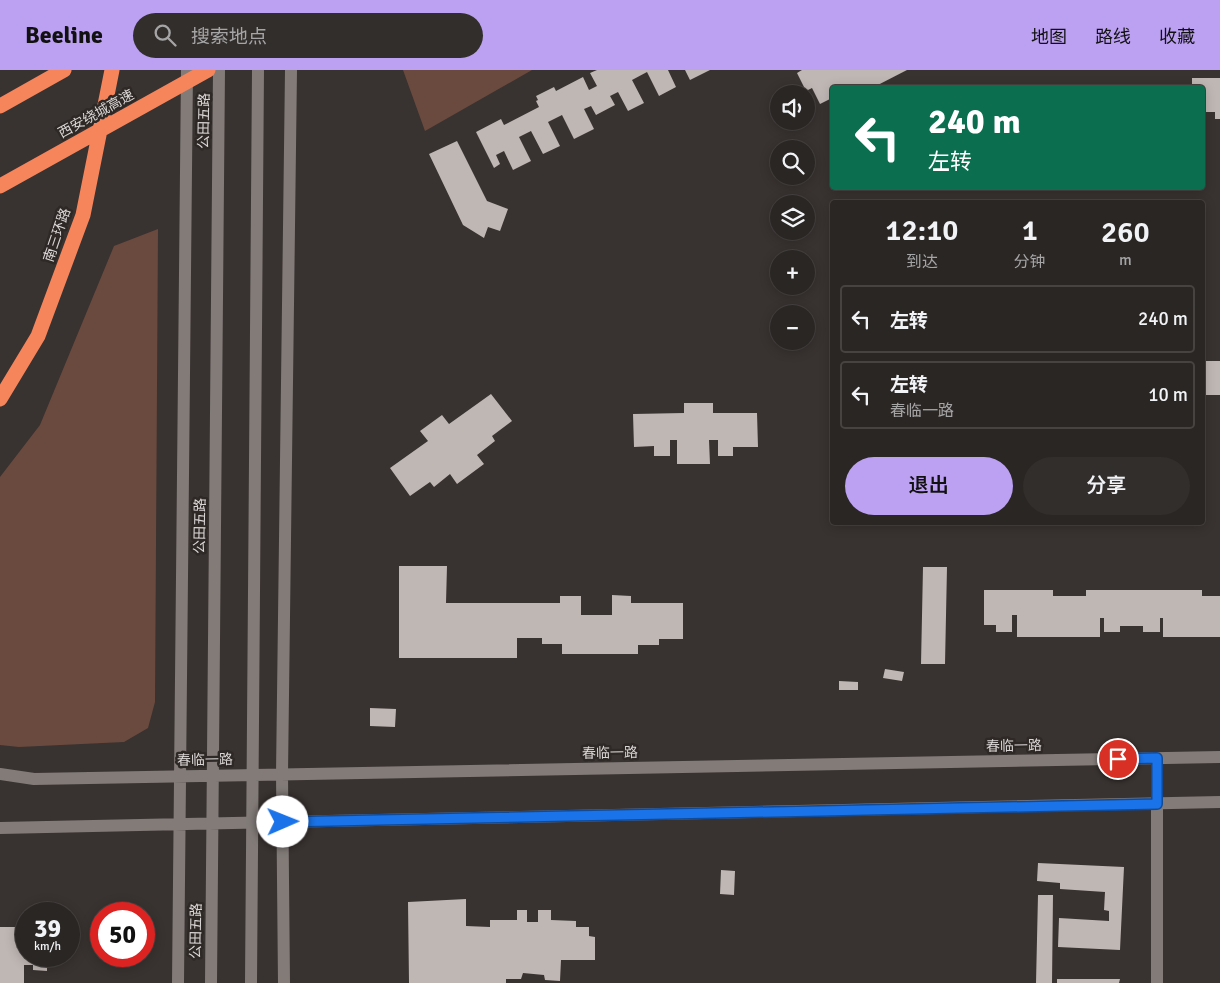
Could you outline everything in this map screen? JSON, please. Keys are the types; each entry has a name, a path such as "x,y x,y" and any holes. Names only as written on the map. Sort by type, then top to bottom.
{"highway":[{"path":"0,106 64,70"},
{"name":"南三环路","path":"0,399 38,336 83,215 112,70"},
{"name":"西安绕城高速","path":"0,186 208,70"}],"main road":[{"path":"178,983 187,70"},
{"name":"公田五路","path":"211,983 219,70"},
{"path":"251,983 258,70"},
{"path":"284,983 282,774 291,70"},
{"name":"春临一路","path":"0,774 34,779 1220,757"},
{"path":"1157,758 1157,983"},
{"path":"0,828 1220,802"}],"shaded area":[{"path":"403,70 532,70 425,131"},
{"path":"158,229 155,702 148,728 124,742 19,747 0,745 0,477 40,425 114,246"}],"building":[{"path":"597,70 668,70 676,87 659,96 647,72 632,80 644,103 628,111 618,92 610,96 615,105 596,115 591,106 584,109 594,129 574,139 562,115 548,122 560,146 543,154 531,131 519,137 531,161 513,170 504,151 496,155 500,164 494,168 476,132 501,119 504,125 539,107 536,96 554,87 556,91 583,77 589,90 597,86 590,73"},
{"path":"685,70 710,70 690,80"},
{"path":"802,70 907,70 878,85 830,85 830,99 820,104 815,94 815,85 803,85 797,73"},
{"path":"1192,78 1220,78 1220,119 1215,119 1215,112 1205,112 1205,85 1192,85"},
{"path":"457,141 487,201 508,209 500,231 488,227 484,238 463,225 429,154"},
{"path":"1205,361 1220,361 1220,395 1205,395"},
{"path":"491,394 512,421 492,436 495,441 477,455 484,464 457,484 450,474 434,487 430,482 410,496 390,468 428,441 420,431 442,415 449,424"},
{"path":"684,403 713,403 713,413 757,413 758,447 733,447 733,456 718,456 718,440 709,440 710,464 677,464 677,440 670,440 670,456 654,456 654,446 634,447 633,414 684,413"},
{"path":"399,566 447,566 446,603 560,603 560,596 581,596 581,615 612,615 612,595 631,596 631,603 683,603 683,639 659,639 659,645 638,645 638,654 562,654 562,644 542,644 542,638 517,638 517,658 399,658"},
{"path":"923,567 947,567 945,664 921,664"},
{"path":"984,590 1053,590 1053,596 1086,596 1086,590 1202,590 1202,596 1220,596 1220,637 1163,637 1163,618 1160,618 1160,632 1143,632 1143,626 1120,626 1120,632 1104,632 1104,618 1100,618 1100,637 1017,637 1017,615 1012,615 1012,632 996,632 996,625 984,625"},
{"path":"885,669 904,672 902,681 883,678"},
{"path":"839,681 858,682 858,690 839,690"},
{"path":"370,708 396,709 395,727 370,726"},
{"path":"1038,863 1124,867 1120,950 1058,947 1059,918 1109,921 1109,911 1104,910 1105,892 1060,889 1060,883 1037,881"},
{"path":"721,870 735,871 734,895 720,894"},
{"path":"1038,895 1053,895 1052,983 1036,983"},
{"path":"466,899 466,926 490,927 490,920 517,920 517,910 527,910 527,922 538,922 538,910 551,910 551,920 576,921 576,927 589,927 589,936 595,937 595,960 561,960 560,981 545,980 544,975 523,973 521,979 506,979 506,983 409,983 408,902"},
{"path":"0,927 15,927 15,967 24,967 24,983 0,983"},
{"path":"33,967 47,967 47,971 33,970"},
{"path":"1057,979 1120,979 1119,983 1057,983"}],"route":[{"path":"283,822 1157,804 1157,758 1118,759"}]}
